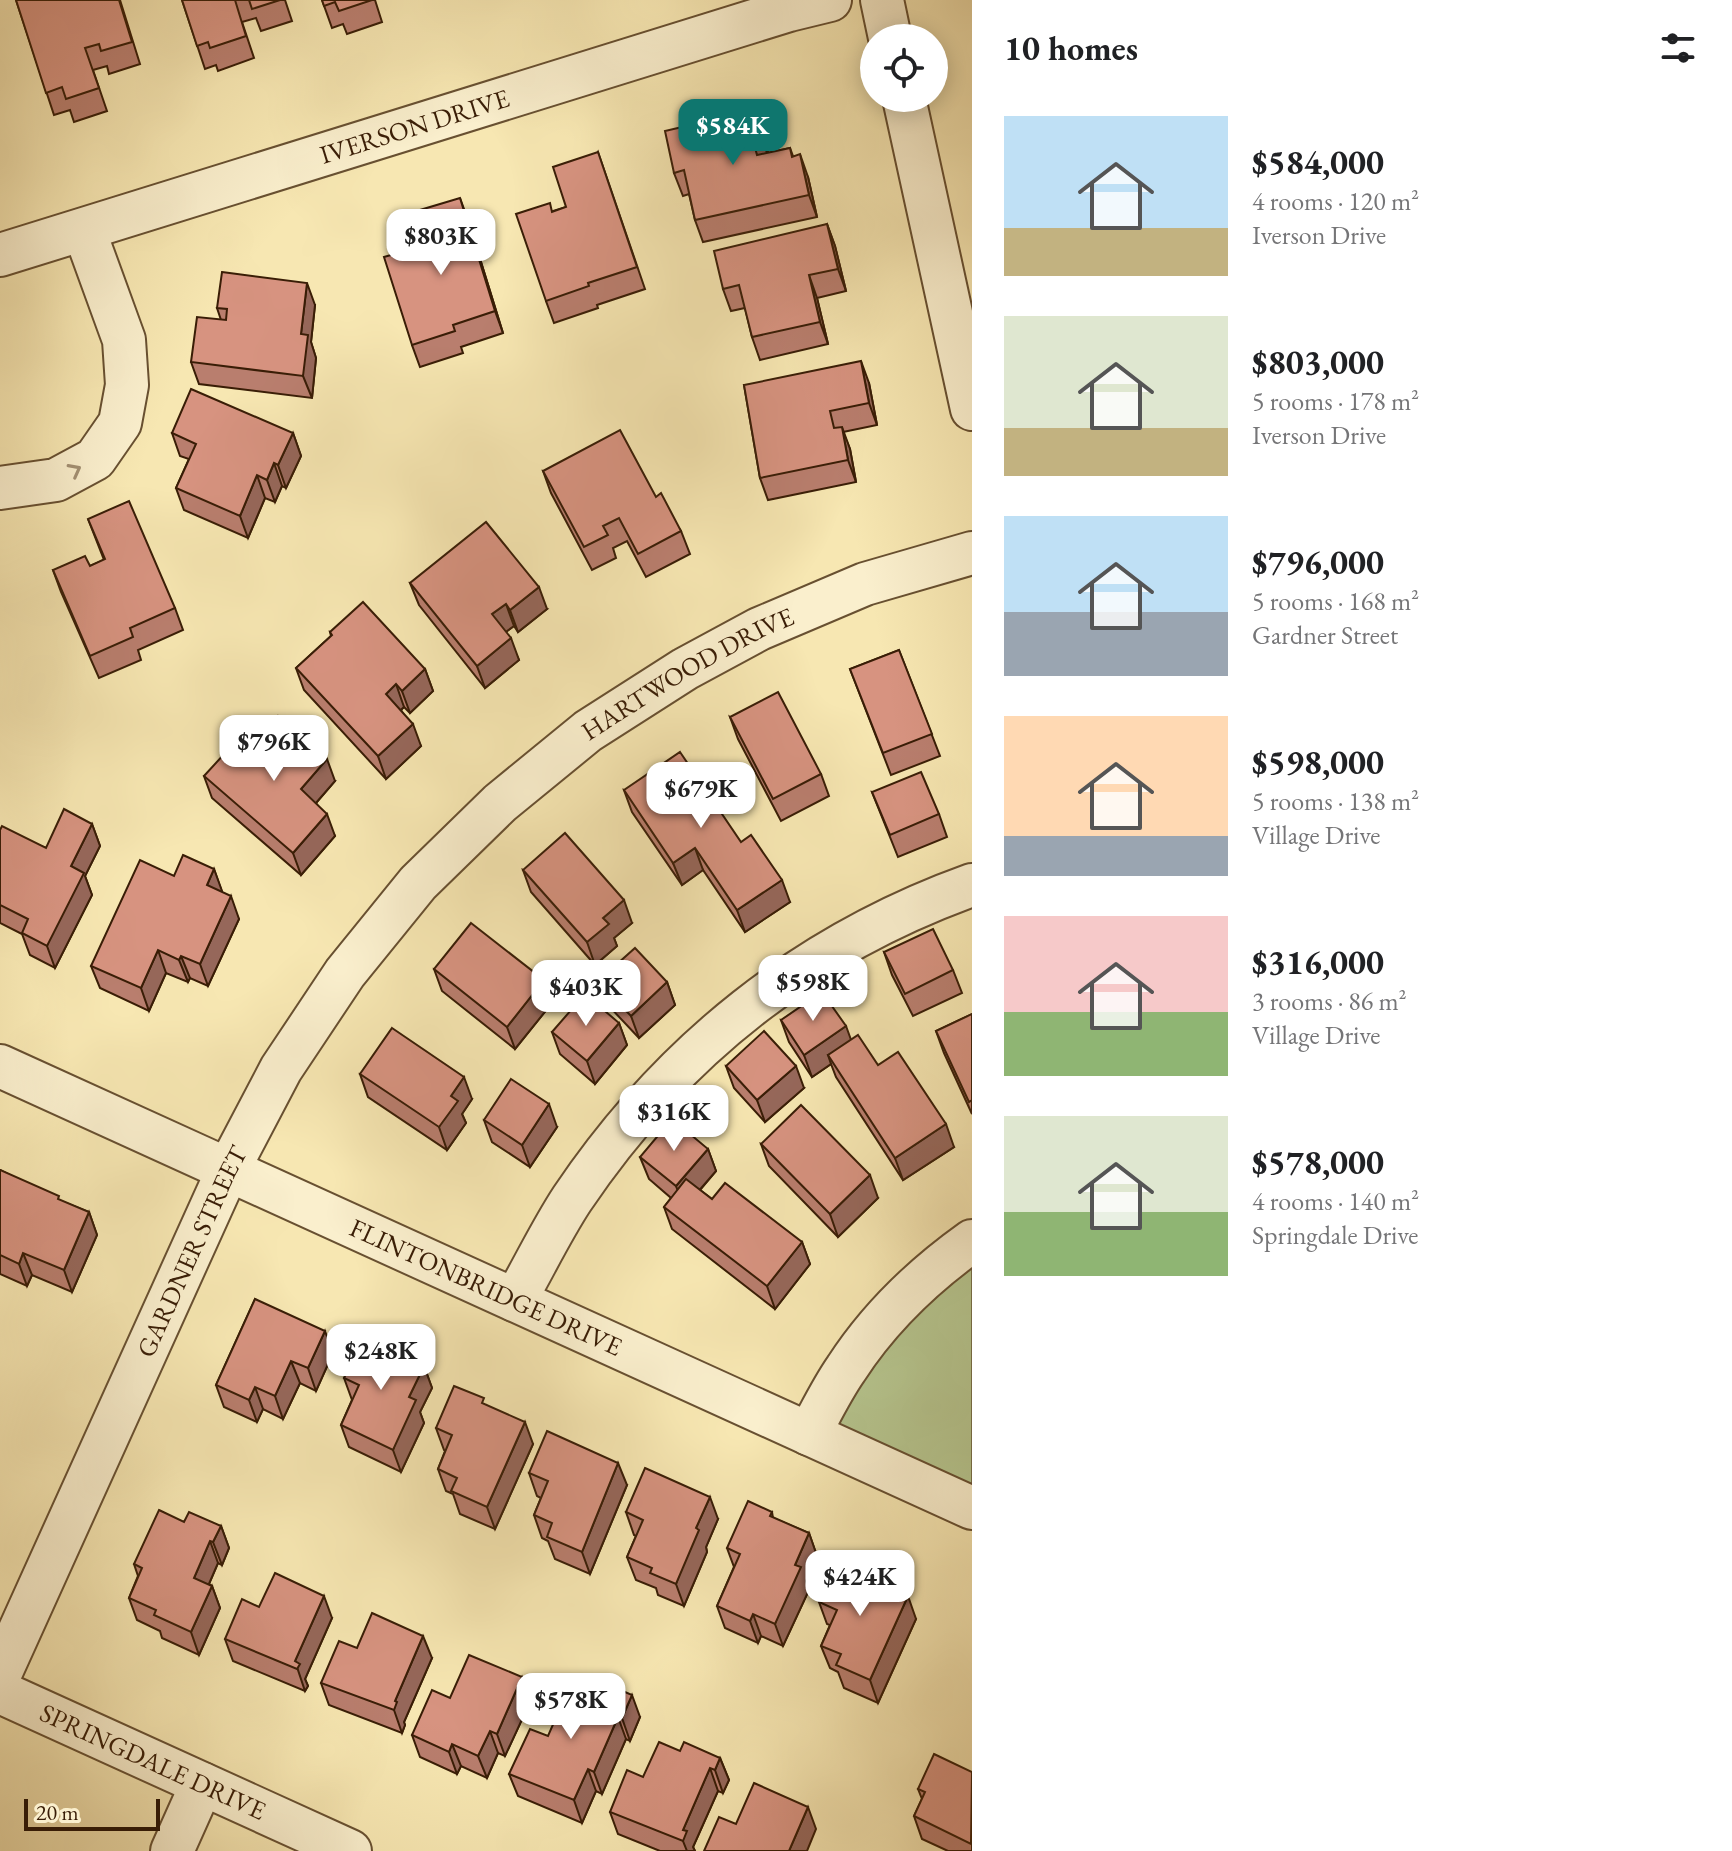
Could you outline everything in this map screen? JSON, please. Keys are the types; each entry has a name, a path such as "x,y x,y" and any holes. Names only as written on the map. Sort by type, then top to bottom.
{"street":[{"name":"IVERSON DRIVE","path":"0,255 789,10 830,0"},
{"path":"882,0 887,24"},
{"path":"907,112 972,409"},
{"path":"0,488 56,480 95,459 120,423 127,385 124,340 84,230"},
{"name":"HARTWOOD DRIVE","path":"440,861 500,803 588,731 685,669 759,629 865,584 972,553"},
{"name":"GARDNER STREET","path":"0,1674 228,1170 281,1069 345,973 418,883 440,861"},
{"path":"515,1300 571,1201 627,1125 692,1055 759,998 838,945 924,902 972,885"},
{"name":"FLINTONBRIDGE DRIVE","path":"0,1066 972,1508"},
{"path":"809,1434 846,1369 886,1316 939,1265 972,1241"},
{"name":"SPRINGDALE DRIVE","path":"0,1692 350,1851"},
{"path":"172,1851 202,1784"}],"green space":[{"path":"972,1242 972,1506 811,1433"}],"building":[{"path":"16,0 119,0 132,42 101,51 99,44 85,48 99,88 66,99 62,87 46,93"},
{"path":"182,0 235,0 246,36 210,48 208,42 197,46"},
{"path":"249,0 280,0 252,9"},
{"path":"322,0 372,0 339,11 335,2 324,6"},
{"path":"755,110 761,138 753,140 757,155 790,148 792,157 800,154 809,195 695,220 684,170 674,173 665,131"},
{"path":"598,152 637,267 546,301 516,214 550,203 552,212 566,207 553,167"},
{"path":"460,198 495,311 453,325 455,331 412,345 384,257 415,248 418,258 433,253 420,210"},
{"path":"827,224 838,269 809,275 820,322 752,337 739,285 723,289 714,251"},
{"path":"222,272 307,283 301,334 308,335 303,376 191,362 197,317 226,320 227,309 217,308"},
{"path":"861,361 869,403 830,411 834,428 842,427 848,460 760,478 744,385"},
{"path":"191,389 293,433 267,480 257,475 240,516 176,488 196,444 172,433"},
{"path":"620,430 656,497 661,493 681,531 638,554 619,518 603,526 608,535 584,547 543,471"},
{"path":"129,501 175,608 130,628 133,637 90,656 53,570 85,556 90,566 105,559 88,519"},
{"path":"486,522 539,587 510,610 506,604 492,614 511,638 477,666 410,583"},
{"path":"363,602 425,669 402,691 396,684 386,694 413,724 378,756 296,668"},
{"path":"899,650 932,734 883,753 850,669"},
{"path":"778,692 821,774 773,799 730,717"},
{"path":"278,716 327,759 301,789 327,814 293,853 204,776 226,752 237,763"},
{"path":"680,752 741,842 751,835 782,880 737,910 695,848 673,863 624,790"},
{"path":"921,772 939,814 890,835 872,792"},
{"path":"64,809 92,824 71,866 84,873 47,946 22,933 28,919 0,905 0,830 2,826 46,848"},
{"path":"565,833 624,900 603,918 609,924 587,942 523,870"},
{"path":"183,855 214,869 207,885 231,896 200,964 181,956 179,960 158,950 141,988 91,966 140,860 174,876"},
{"path":"471,923 544,980 507,1027 434,969"},
{"path":"933,929 953,970 905,994 884,952"},
{"path":"635,948 667,982 631,1016 598,981"},
{"path":"822,992 846,1026 804,1055 781,1020"},
{"path":"585,994 619,1023 587,1061 552,1032"},
{"path":"972,1014 972,1100 969,1102 936,1031"},
{"path":"392,1028 464,1077 451,1096 458,1101 439,1127 360,1074"},
{"path":"764,1031 796,1066 757,1100 726,1066"},
{"path":"858,1035 878,1065 898,1052 946,1124 895,1158 828,1055"},
{"path":"511,1079 549,1104 522,1145 484,1120"},
{"path":"801,1105 870,1175 830,1214 761,1144"},
{"path":"672,1119 708,1149 676,1186 640,1157"},
{"path":"0,1170 89,1212 64,1270 23,1253 19,1264 0,1255"},
{"path":"686,1179 712,1199 725,1183 802,1242 767,1286 664,1207"},
{"path":"255,1299 325,1331 308,1368 291,1361 275,1396 255,1387 249,1400 216,1385"},
{"path":"365,1333 386,1343 384,1347 424,1366 409,1397 416,1400 393,1450 341,1425 359,1385 344,1378"},
{"path":"454,1386 484,1398 482,1403 525,1422 487,1507 451,1491 457,1478 438,1469 452,1435 436,1428"},
{"path":"547,1431 618,1463 582,1552 547,1537 552,1523 534,1515 548,1481 529,1473"},
{"path":"645,1468 710,1497 676,1584 650,1573 652,1568 627,1557 643,1520 626,1512"},
{"path":"748,1501 772,1512 770,1516 809,1533 795,1565 801,1567 775,1624 753,1614 750,1621 717,1606 740,1554 727,1548"},
{"path":"159,1510 184,1522 189,1512 221,1526 213,1542 210,1541 194,1578 212,1586 191,1632 154,1615 156,1610 129,1598 142,1568 134,1564"},
{"path":"838,1558 868,1571 865,1577 908,1596 870,1680 836,1665 841,1654 821,1646 837,1610 819,1602"},
{"path":"275,1573 324,1596 295,1661 300,1664 297,1669 225,1639 242,1599 259,1607"},
{"path":"372,1613 423,1636 394,1710 321,1683 339,1641 357,1648"},
{"path":"469,1655 522,1677 497,1734 490,1731 478,1756 452,1744 449,1752 412,1735 432,1690 450,1698"},
{"path":"602,1682 632,1695 622,1718 618,1717 594,1772 588,1769 574,1800 509,1774 530,1729 548,1736 569,1688 594,1699"},
{"path":"659,1742 680,1751 684,1742 720,1758 715,1770 710,1768 683,1830 687,1831 683,1841 610,1812 627,1770 643,1777"},
{"path":"934,1754 972,1772 971,1844 914,1816 925,1792 918,1789"},
{"path":"754,1783 808,1807 789,1851 704,1851 719,1817 736,1824"}]}
